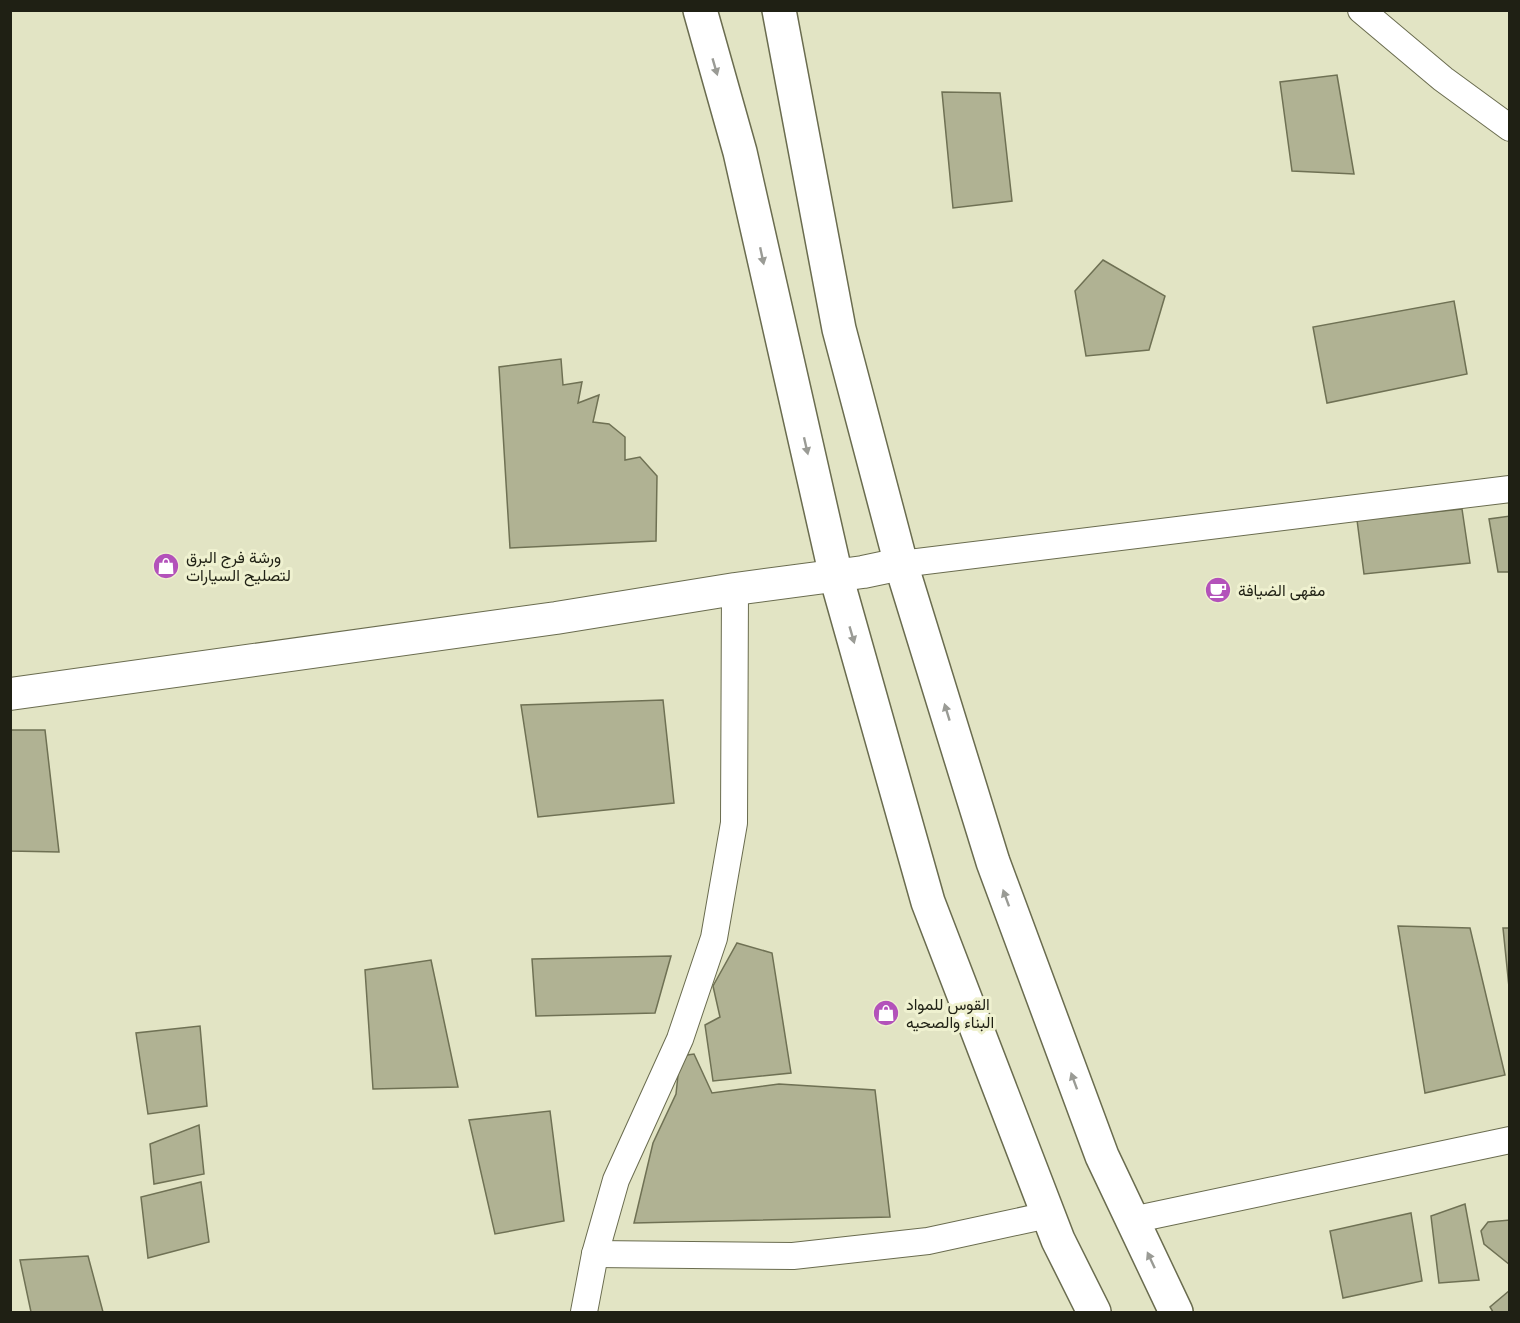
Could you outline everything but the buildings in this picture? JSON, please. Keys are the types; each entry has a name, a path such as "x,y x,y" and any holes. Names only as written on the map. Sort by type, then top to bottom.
{"main road":[{"path":"700,10 740,152 836,576 928,902 1048,1215 1094,1312"},
{"path":"779,10 839,329 901,564 993,862 1102,1156 1176,1312"}],"street":[{"path":"1360,10 1443,79 1509,128"},
{"path":"10,693 556,618 735,589 836,576 901,564 1509,489"},
{"path":"584,1312 595,1254 616,1180 680,1039 714,938 734,823 735,589"},
{"path":"1132,1220 1509,1140"},
{"path":"595,1254 793,1257 928,1241 1048,1215"}],"place":[{"name":"ورشة فرج البرق لتصليح السيارات","path":"166,566"},
{"name":"مقهى الضيافة","path":"1218,590"},
{"name":"القوس للمواد البناء والصحيه","path":"886,1013"}]}
